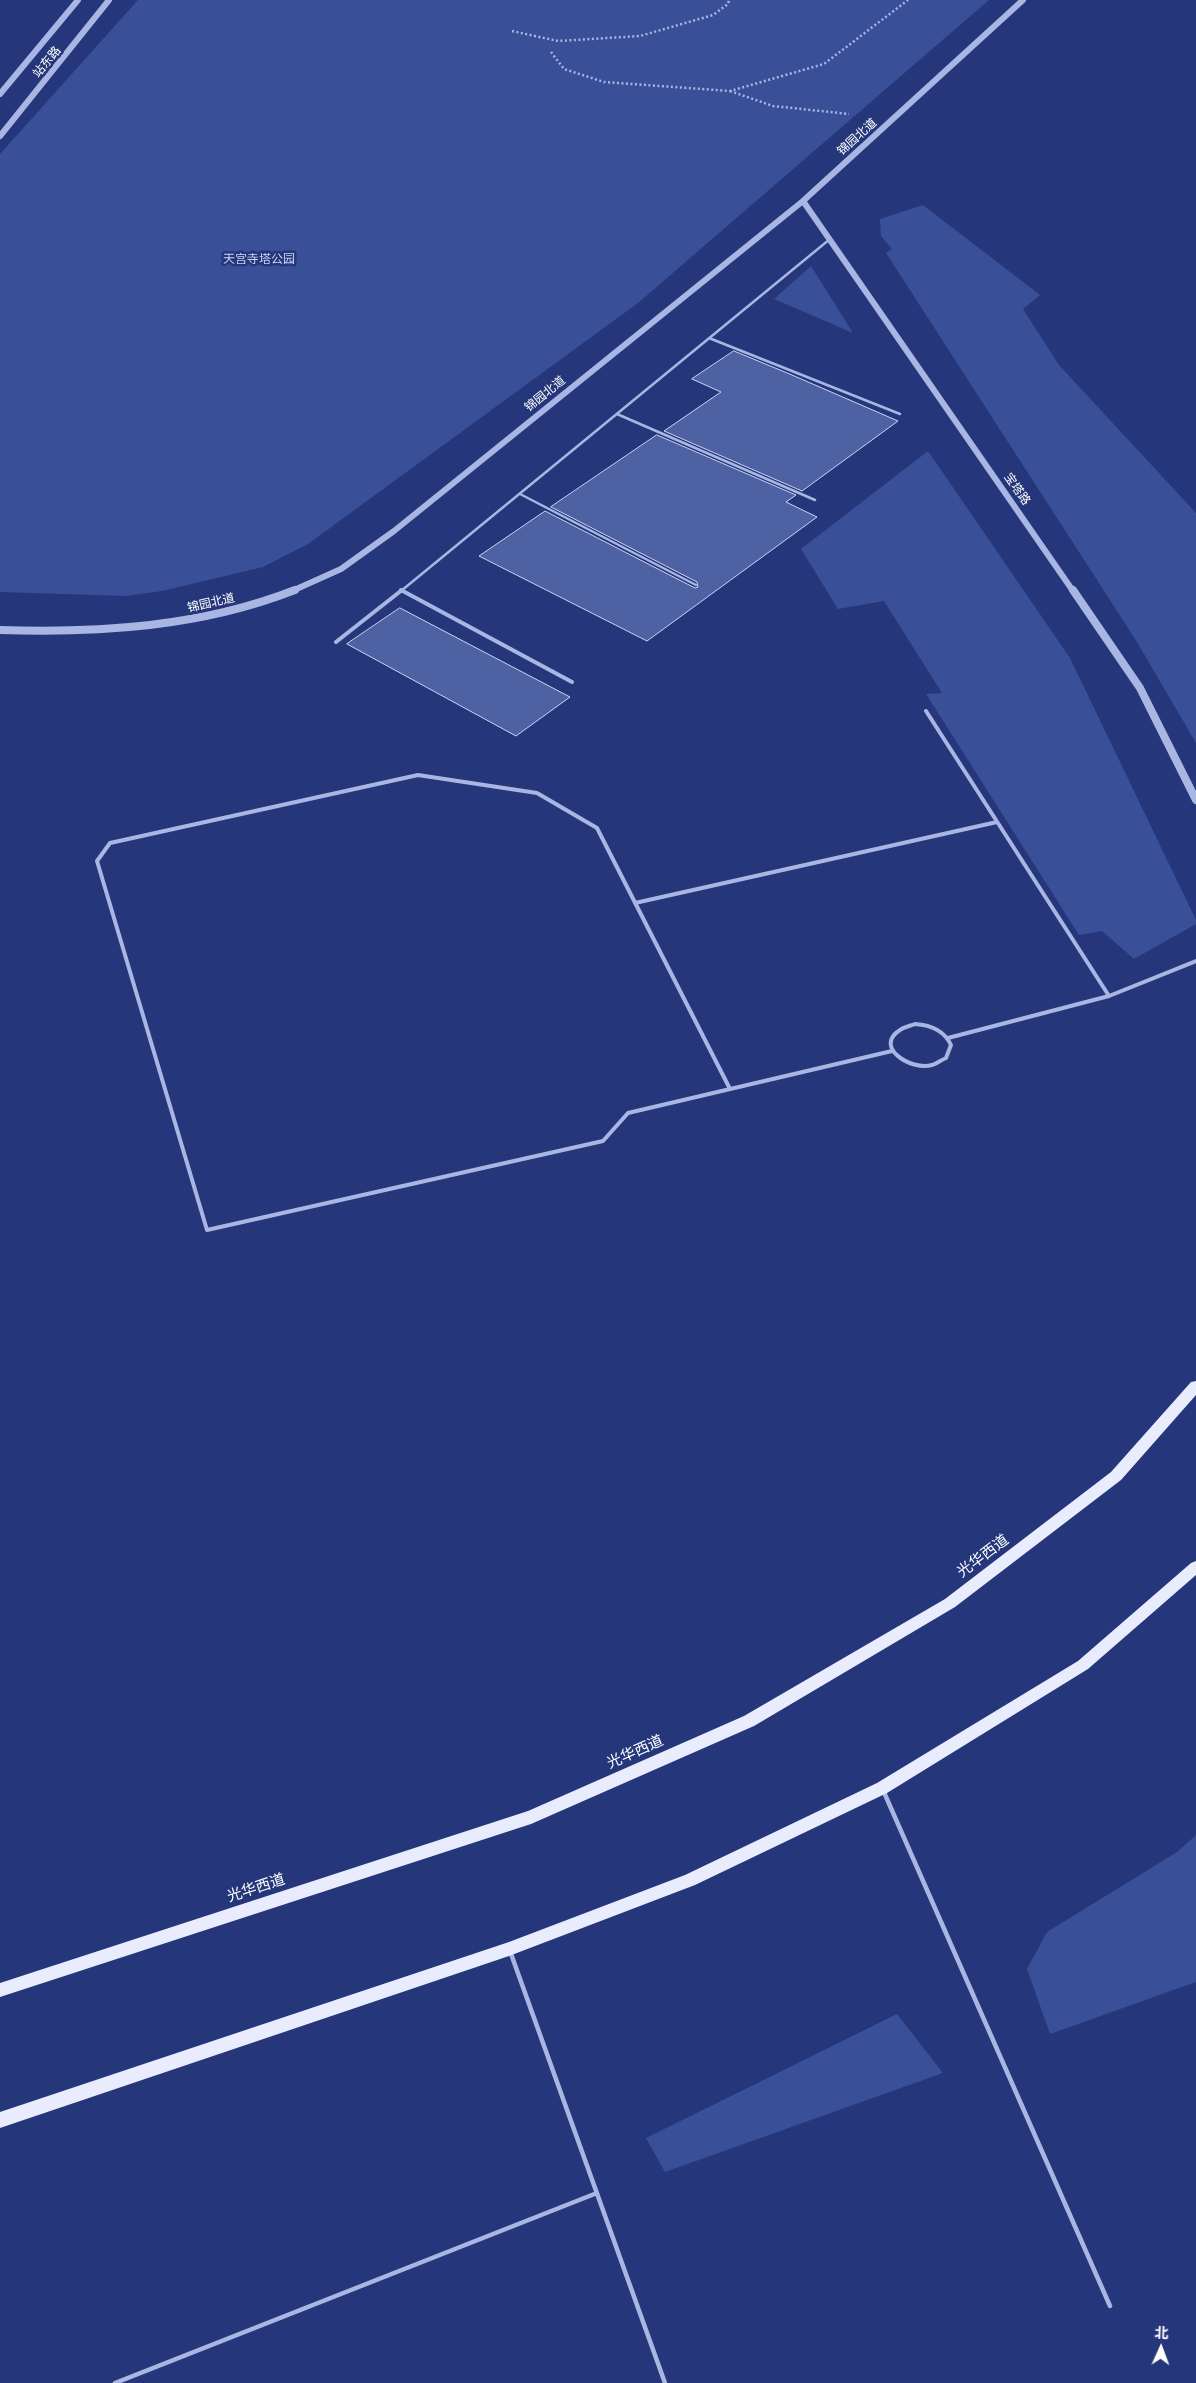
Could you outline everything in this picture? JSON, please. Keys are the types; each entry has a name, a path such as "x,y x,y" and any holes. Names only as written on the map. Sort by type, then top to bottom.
{"main road":[{"name":"光华西道","path":"0,1990 531,1817 749,1721 950,1603 1116,1476 1196,1386"},
{"path":"0,2120 509,1949 690,1880 882,1788 1083,1665 1196,1566"}],"street":[{"name":"站东路","path":"0,94 78,0"},
{"name":"站东路","path":"0,136 109,0"},
{"name":"锦园北道","path":"0,630 37,631 145,628 218,615 285,594 341,569 394,531 803,201 1022,0"},
{"name":"宝塔路","path":"803,201 1127,668 1140,688 1196,800"}],"lane":[{"path":"336,642 520,494 830,239"},
{"path":"709,338 900,414"},
{"path":"617,414 815,500"},
{"path":"520,494 696,585"},
{"path":"401,590 572,682"},
{"path":"926,711 1109,996"},
{"path":"730,1089 597,828 537,793 418,775 110,843 97,861 206,1230 603,1141 628,1113 892,1051"},
{"path":"635,903 997,822"},
{"path":"948,1038 1109,996 1196,961"},
{"path":"925,1024 934,1027 948,1038 951,1045 946,1058 932,1066 912,1066 896,1057 892,1051 890,1043 892,1036 904,1026 925,1024"},
{"path":"882,1788 1110,2306"},
{"path":"509,1949 665,2383"},
{"path":"115,2383 597,2193"}],"path":[{"path":"512,31 558,41 640,36 713,15 728,4 729,0"},
{"path":"730,91 824,64 908,0"},
{"path":"551,52 564,69 604,82 730,91 773,106 892,119"}],"green space":[{"name":"天宫寺塔公园","path":"138,0 989,0 638,303 308,544 263,567 162,591 126,596 0,592 0,154"},
{"path":"923,205 1040,295 1023,309 1059,365 1196,513 1196,743 1137,642 886,253 892,249 881,236 880,219"},
{"path":"811,266 853,333 774,299"},
{"path":"928,451 1070,658 1196,920 1196,924 1134,959 1102,931 1079,935 926,694 942,693 884,601 838,609 801,549"},
{"path":"1196,1835 1196,1982 1050,2034 1027,1969 1047,1932 1177,1852"},
{"path":"897,2014 943,2073 665,2172 646,2138"}],"building":[{"path":"734,351 898,421 802,491 664,431 721,392 692,379"},
{"path":"657,435 796,495 786,502 817,517 647,641 479,556 545,511 695,588 698,587 697,582 551,507"},
{"path":"400,608 570,697 516,736 347,644"}]}
